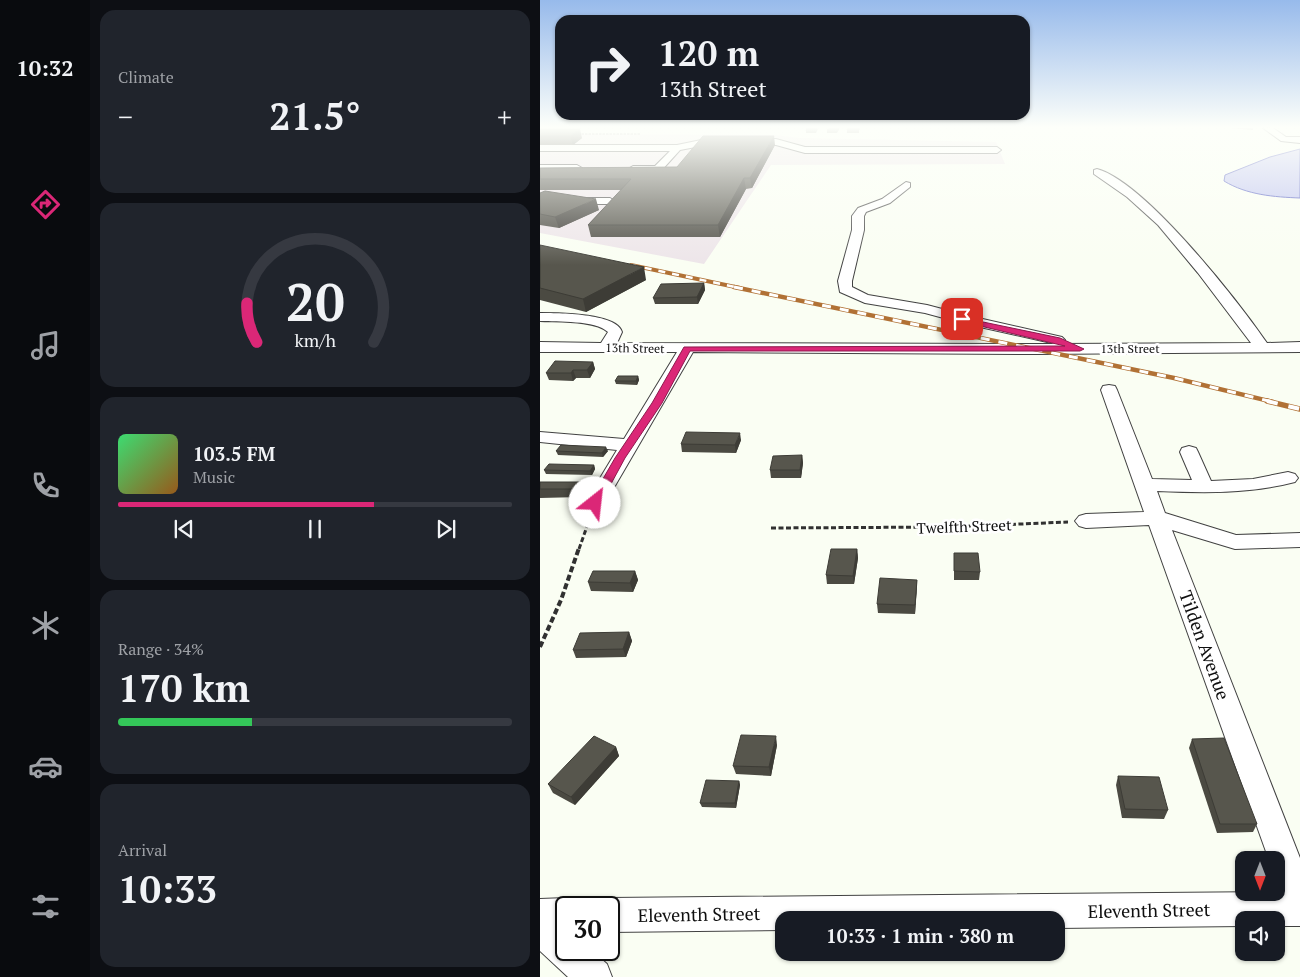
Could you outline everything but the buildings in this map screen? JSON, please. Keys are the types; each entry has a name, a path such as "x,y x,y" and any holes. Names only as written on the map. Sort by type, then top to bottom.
{"street":[{"path":"1099,174 1128,193 1157,219 1201,268 1262,347"},
{"path":"906,185 886,201 862,210 858,216 858,230 845,281 845,289 865,298 927,309 962,319 1057,340 1080,349"},
{"path":"540,201 610,201"},
{"path":"540,316 587,320 606,324 614,328 615,332 606,348"},
{"name":"13th Street","path":"540,347 1080,349 1300,347"},
{"path":"595,503 628,445 657,403 687,349"},
{"name":"Tilden Avenue","path":"1109,390 1300,901"},
{"path":"540,437 628,445"},
{"path":"1189,452 1204,486"},
{"path":"1145,485 1252,485 1267,484 1288,478"},
{"path":"1086,521 1158,518 1235,542 1300,540"},
{"name":"Eleventh Street","path":"620,915 1300,908"},
{"path":"540,916 555,915"},
{"path":"540,927 594,977"}],"path":[{"path":"540,647 561,600 595,503"},
{"name":"Twelfth Street","path":"771,528 950,527 1086,521"}],"shaded area":[{"path":"540,174 765,174 704,264 540,233"}],"water":[{"path":"1300,174 1300,198 1271,196 1251,192 1224,181 1225,175"}],"railway":[{"path":"631,265 740,288"},
{"path":"734,287 1174,378 1273,402"},
{"path":"1267,401 1300,409"}],"route":[{"path":"595,503 620,458 657,403 687,349 1080,349 1057,340 962,319"}]}
